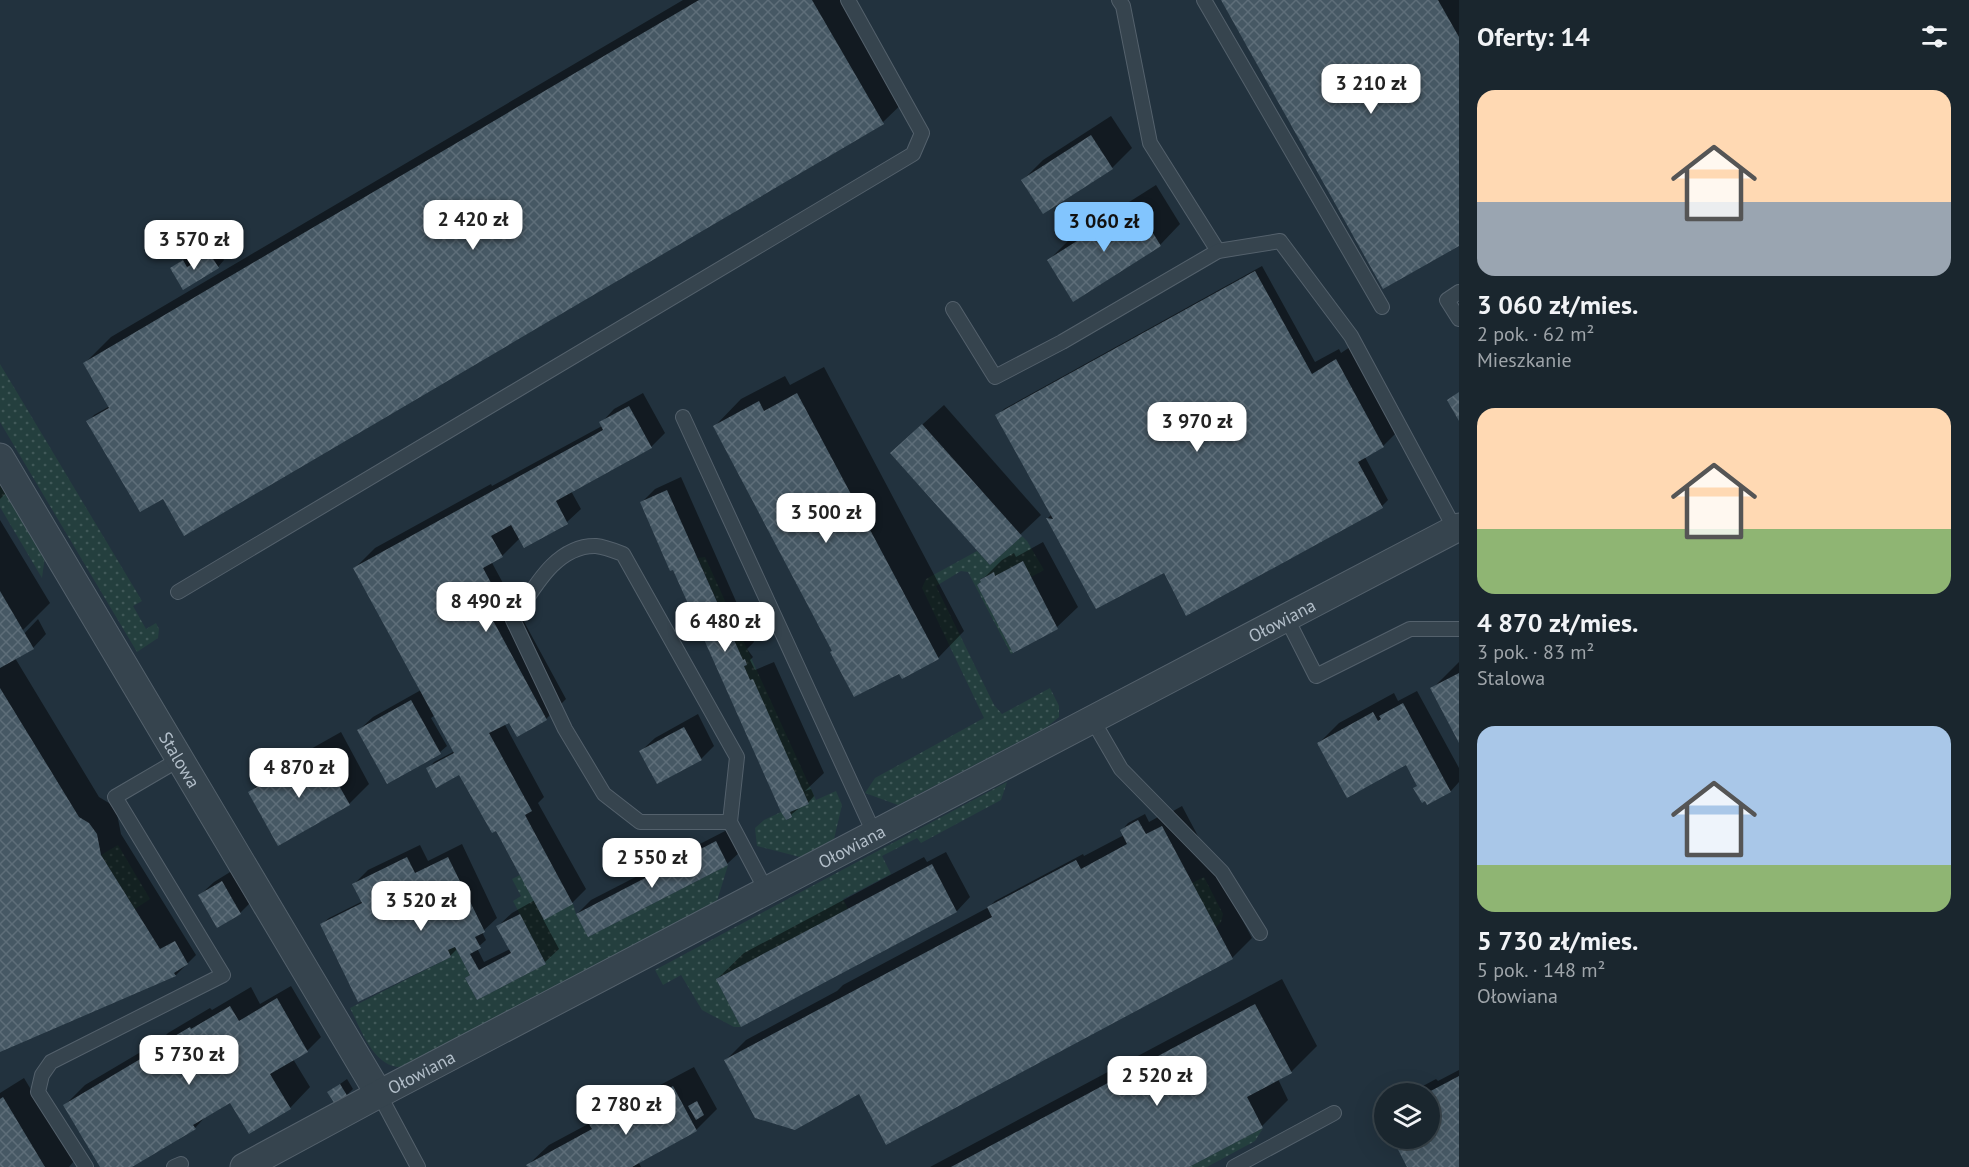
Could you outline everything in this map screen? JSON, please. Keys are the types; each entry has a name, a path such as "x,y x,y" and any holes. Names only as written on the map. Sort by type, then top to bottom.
{"street":[{"name":"Stalowa","path":"0,457 379,1094"},
{"name":"Ołowiana","path":"243,1167 1457,528"}],"lane":[{"path":"178,592 913,154 922,133 848,0"},
{"path":"1119,0 1123,6 1150,143 1218,251"},
{"path":"1204,0 1382,307"},
{"path":"953,309 995,377 1062,342 1218,251 1280,241 1351,336 1457,528"},
{"path":"1459,292 1447,300 1459,319"},
{"path":"683,417 874,833"},
{"path":"730,822 640,822 604,794 565,729 513,620 548,569 574,549 597,546 623,554 737,757 730,822 766,890"},
{"path":"1286,617 1316,676 1410,629 1459,629"},
{"path":"1092,719 1121,769 1222,872 1260,933"},
{"path":"86,1167 38,1092 42,1075 51,1062 223,975 115,796 180,759"},
{"path":"379,1094 418,1167"},
{"path":"1234,1167 1334,1113"}],"green space":[{"path":"0,364 142,601 133,606 146,629 156,623 159,629 158,638 137,652 0,422"},
{"path":"0,472 46,548 42,578 0,507"},
{"path":"1022,536 1044,570 1031,577 1023,561 995,576 993,573 980,579 981,582 977,585 1013,653 1011,654 968,572 961,571 936,586 994,705 1002,714 1050,688 1059,706 1059,717 1047,727 898,805 865,793 875,778 984,718 922,588 926,579 977,551 990,565"},
{"path":"705,557 816,800 836,791 842,805 834,839 800,857 757,846 755,828 764,820 781,812 787,820 792,817 790,812 808,804 750,680 744,666 747,665 745,659 743,660 698,558"},
{"path":"1007,782 1001,800 921,843 917,838 882,856 891,874 843,899 848,909 716,979 741,1027 734,1027 702,1010 681,975 663,985 655,970"},
{"path":"118,845 150,899 135,909 101,855"},
{"path":"728,865 717,901 404,1067 384,1062 377,1055 364,1037 350,1008 451,957 448,950 455,947 470,975 465,978 477,1000 546,964 513,901 521,896 512,879 520,875 573,904 588,937"},
{"path":"1204,877 1223,914 1221,922 1216,927 1192,883"},
{"path":"1263,1128 1255,1141 1207,1167 1189,1167"}],"building":[{"path":"699,0 812,0 884,124 184,536 163,499 140,512 86,421 109,408 83,363"},
{"path":"1221,0 1438,0 1459,37 1459,246 1383,289"},
{"path":"1091,135 1113,169 1043,214 1021,180"},
{"path":"1135,204 1161,246 1073,302 1047,260"},
{"path":"210,254 219,268 183,290 170,268 183,260 187,267"},
{"path":"1255,271 1312,374 1336,359 1384,447 1358,462 1383,508 1186,616 1164,573 1096,609 1046,518 1053,519 995,415"},
{"path":"1459,392 1459,421 1447,400"},
{"path":"797,393 939,659 902,679 899,674 854,697 713,426 759,401 764,411"},
{"path":"629,406 652,448 556,501 568,524 524,548 511,525 491,536 503,557 483,568 496,592 482,600 547,720 517,737 509,723 489,733 532,811 525,815 573,904 544,920 496,831 492,833 459,775 436,788 426,768 454,753 353,568 603,430 599,422"},
{"path":"922,424 1022,536 990,565 890,453"},
{"path":"667,490 743,660 745,659 747,665 744,666 750,680 753,679 809,804 790,812 792,817 786,820 640,502"},
{"path":"1023,561 1058,629 1013,653 977,585 981,582 980,580 994,572 995,576"},
{"path":"0,591 34,649 0,668"},
{"path":"1459,673 1459,743 1430,688"},
{"path":"0,688 79,817 89,823 97,834 101,855 160,949 175,941 188,964 174,973 176,976 0,1052"},
{"path":"411,700 441,754 387,784 357,730"},
{"path":"1403,703 1451,792 1427,805 1425,801 1422,803 1413,788 1417,786 1406,765 1347,798 1317,743 1373,712 1378,721 1381,719 1379,716"},
{"path":"684,727 702,760 657,784 639,751"},
{"path":"320,752 350,805 278,846 248,792"},
{"path":"1138,820 1146,834 1162,826 1233,959 886,1145 859,1094 795,1130 755,1118 724,1060 992,917 987,907 1076,860 1081,869 1127,844 1120,830"},
{"path":"716,841 728,865 588,937 576,914"},
{"path":"407,857 415,873 448,857 485,932 475,937 481,948 470,954 479,970 511,953 496,926 520,914 546,964 477,1000 465,978 470,975 455,947 448,950 451,957 358,1002 320,924 362,903 352,884"},
{"path":"932,864 957,912 741,1027 716,979"},
{"path":"222,881 241,914 217,928 198,895"},
{"path":"277,998 308,1052 270,1074 291,1109 249,1134 230,1103 193,1125 196,1129 132,1167 100,1167 63,1105 147,1055 146,1053 230,1006 239,1021"},
{"path":"1255,1004 1292,1073 1247,1097 1263,1128 1189,1167 951,1167"},
{"path":"1459,1076 1459,1167 1407,1167 1398,1149 1440,1149 1440,1086"},
{"path":"340,1084 348,1097 335,1104 327,1092"},
{"path":"673,1086 697,1131 632,1167 528,1167 526,1165 592,1129 587,1121 604,1112 609,1121"},
{"path":"3,1097 45,1167 0,1167 0,1099"},
{"path":"697,1101 704,1115 696,1120 688,1106"}]}
